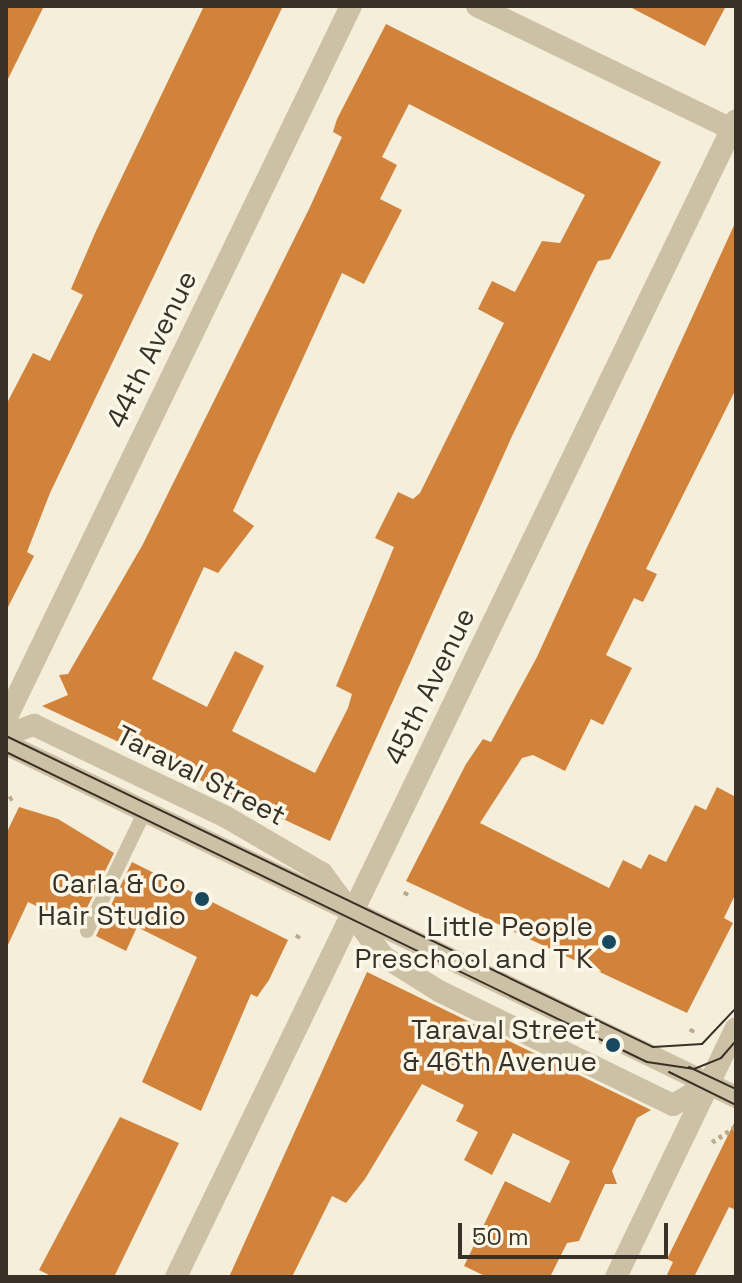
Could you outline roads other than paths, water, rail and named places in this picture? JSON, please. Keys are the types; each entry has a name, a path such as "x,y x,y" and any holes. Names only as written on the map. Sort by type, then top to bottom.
{"street":[{"name":"44th Avenue","path":"6,719 351,6"},
{"path":"477,6 735,127"},
{"name":"45th Avenue","path":"176,1277 735,127"},
{"name":"Taraval Street","path":"6,735 34,725 226,817 322,873 383,956 439,991 673,1105 709,1084"},
{"name":"Taraval Street","path":"6,744 736,1097"},
{"path":"616,1277 736,1028"}],"lane":[{"path":"87,931 145,811"}],"tram line":[{"path":"6,736 653,1047 702,1044 736,1008"},
{"path":"6,752 647,1062 694,1069 721,1058 736,1041"},
{"path":"689,1067 736,1089"},
{"path":"669,1072 736,1105"}],"place":[{"name":"Carla & Co Hair Studio","path":"202,899"},
{"name":"Little People Preschool and T K","path":"609,942"},
{"name":"Taraval Street & 46th Avenue","path":"613,1045"}]}
